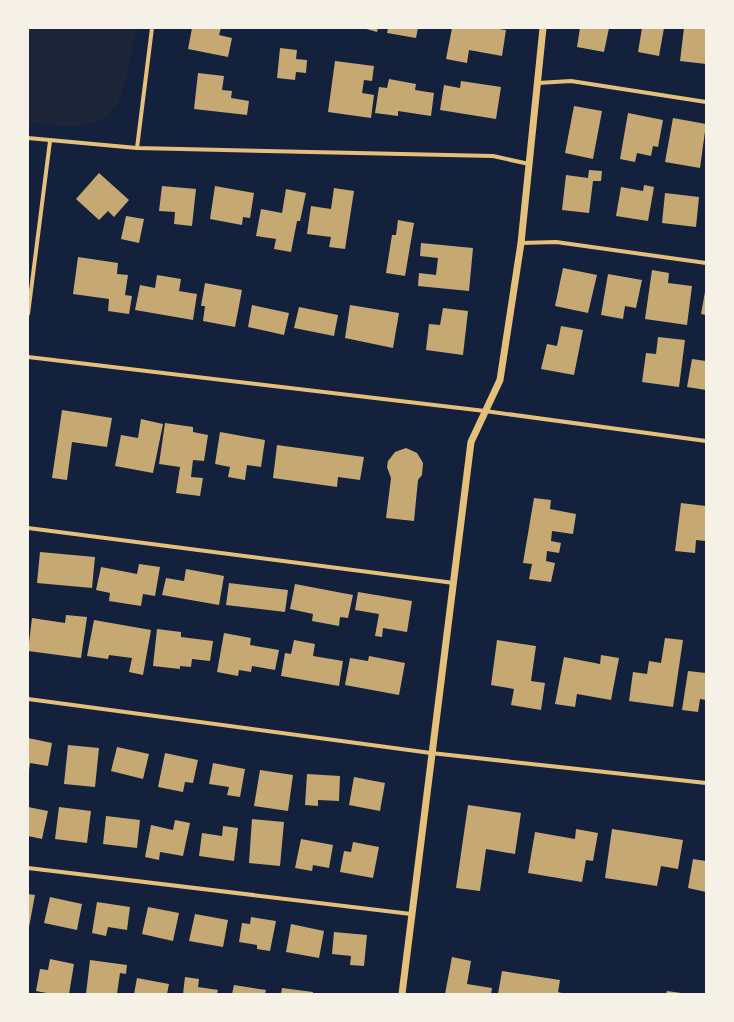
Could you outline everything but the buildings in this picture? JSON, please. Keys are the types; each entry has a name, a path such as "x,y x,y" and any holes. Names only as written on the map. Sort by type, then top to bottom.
{"street":[{"path":"137,148 152,28"},
{"path":"402,994 471,442 500,380 521,243 543,28"},
{"path":"538,83 571,81 706,102"},
{"path":"28,138 137,148 493,156 529,164"},
{"path":"28,314 50,141"},
{"path":"521,243 556,242 706,263"},
{"path":"28,357 485,411 706,441"},
{"path":"28,528 454,583"},
{"path":"28,699 431,753 706,783"},
{"path":"28,868 411,914"}],"shaded area":[{"path":"28,28 135,28 131,57 123,88 116,105 109,114 100,120 75,126 49,125 28,120"}]}
